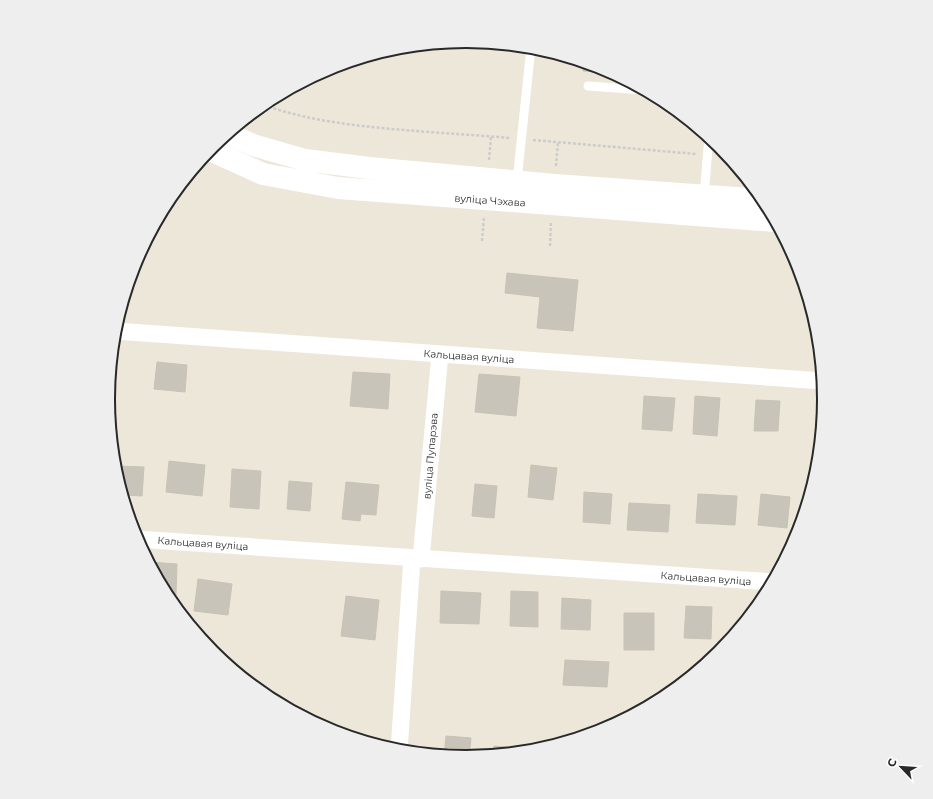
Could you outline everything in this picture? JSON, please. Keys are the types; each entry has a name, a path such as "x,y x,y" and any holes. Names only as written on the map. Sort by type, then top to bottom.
{"main road":[{"name":"вуліца Чэхава","path":"233,136 253,145 305,160 370,168 755,199"},
{"name":"вуліца Чэхава","path":"216,153 263,174 338,188 769,220"}],"street":[{"name":"Кальцавая вуліца","path":"122,331 817,381"},
{"name":"вуліца Пупарэва","path":"400,744 416,558 440,354"},
{"name":"Кальцавая вуліца","path":"144,540 767,582"}],"lane":[{"path":"517,181 530,54"},
{"path":"588,86 631,89"},
{"path":"704,196 709,145"}],"path":[{"path":"271,107 287,113 346,124 719,156"},
{"path":"489,160 491,137"},
{"path":"556,168 558,142"},
{"path":"482,241 484,212"},
{"path":"550,246 552,218"}],"building":[{"path":"583,69 592,72 583,71"},
{"path":"507,273 578,280 573,331 537,328 540,297 505,293"},
{"path":"157,362 187,365 185,392 154,389"},
{"path":"353,372 390,374 388,409 350,406"},
{"path":"479,374 520,377 516,416 475,412"},
{"path":"644,396 675,398 672,431 642,429"},
{"path":"695,396 720,398 717,436 693,434"},
{"path":"756,400 780,401 778,431 754,431"},
{"path":"169,461 205,465 202,496 166,492"},
{"path":"531,465 557,468 553,500 528,497"},
{"path":"122,466 144,467 142,496 129,495"},
{"path":"232,469 261,471 259,509 230,507"},
{"path":"289,481 312,483 310,511 287,509"},
{"path":"346,482 379,485 376,515 361,514 360,521 342,519"},
{"path":"475,484 497,486 494,518 472,516"},
{"path":"584,492 612,494 610,524 583,522"},
{"path":"698,494 737,496 735,525 696,523"},
{"path":"761,494 790,497 787,528 758,525"},
{"path":"629,503 670,505 668,532 627,530"},
{"path":"155,562 177,564 176,595 174,595"},
{"path":"198,579 232,584 228,615 194,611"},
{"path":"441,591 481,593 479,624 440,623"},
{"path":"511,591 538,592 538,627 510,626"},
{"path":"346,596 379,600 375,640 341,636"},
{"path":"562,598 591,600 590,630 561,629"},
{"path":"686,606 712,607 711,639 684,638"},
{"path":"624,613 654,613 654,650 624,650"},
{"path":"565,660 609,662 607,687 563,685"},
{"path":"446,736 471,738 470,751 445,750"},
{"path":"494,746 514,748 512,748 494,750"}]}
